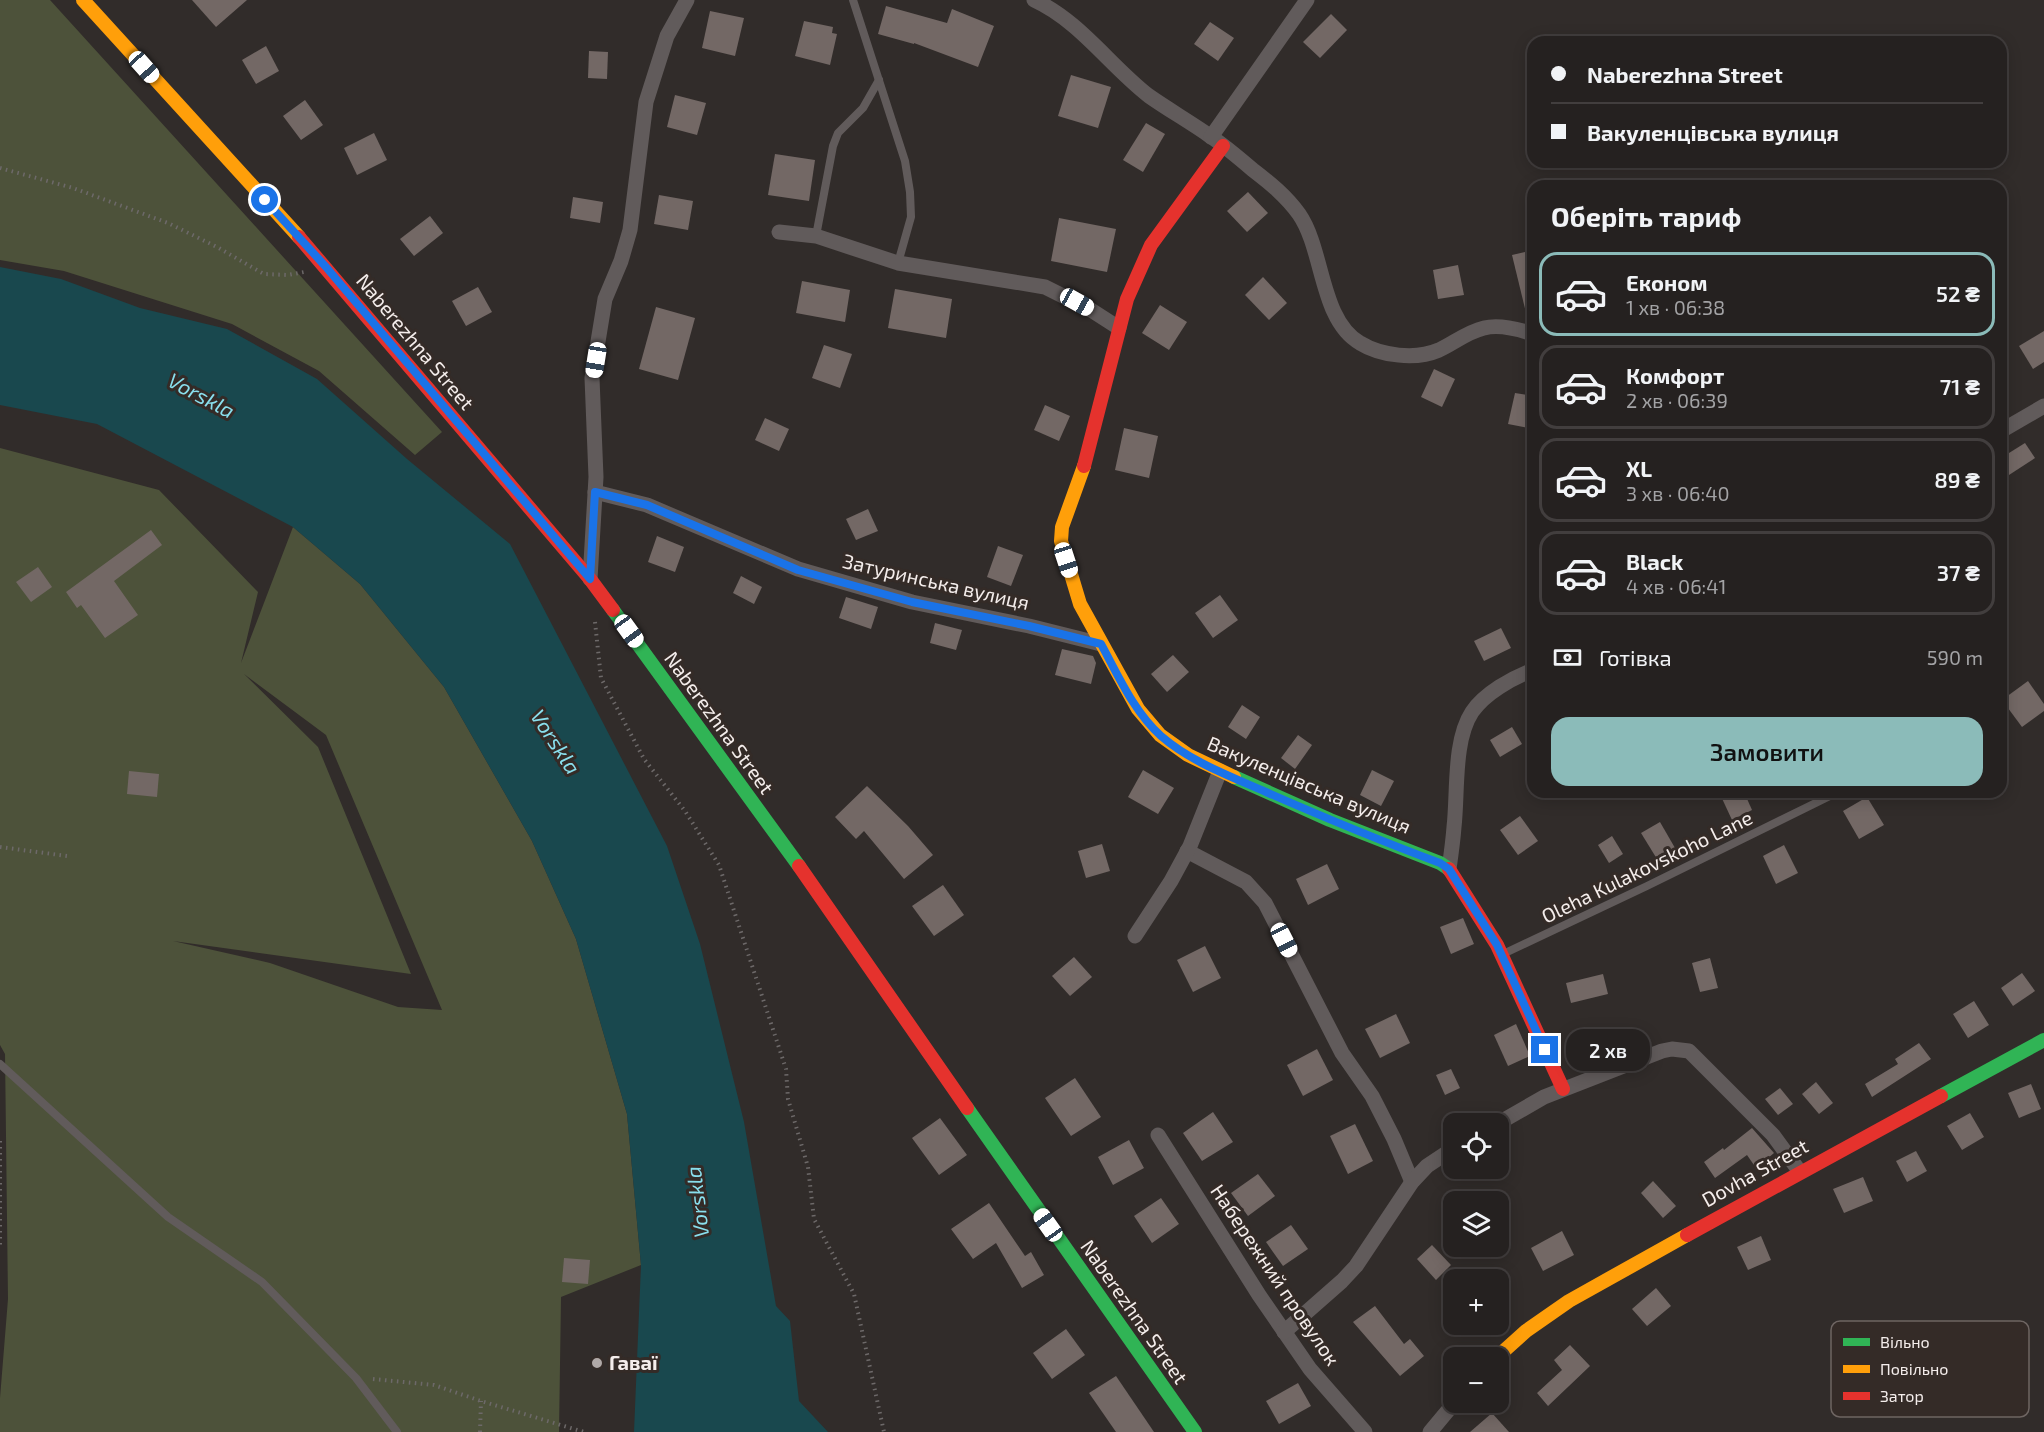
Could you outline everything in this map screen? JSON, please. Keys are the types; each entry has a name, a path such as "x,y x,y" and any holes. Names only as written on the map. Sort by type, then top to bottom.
{"street":[{"name":"Naberezhna Street","path":"83,0 326,267 590,579 798,866 1196,1432"},
{"path":"590,579 595,492 592,378 605,299 621,261 630,230 646,102 667,36 687,0"},
{"path":"1034,0 1069,23 1148,95 1217,141 1277,189 1300,215 1313,244 1337,317 1347,334 1360,344 1397,355 1422,355 1437,351 1485,327 1502,327 1527,333"},
{"path":"1217,141 1307,0"},
{"name":"Вакуленцівська вулиця","path":"1217,141 1151,245 1127,299 1084,467 1062,527 1061,541 1080,604 1138,709 1160,735 1188,755 1220,771 1330,820 1440,863 1449,869"},
{"path":"779,232 816,236 898,262 1045,287 1119,328"},
{"path":"2007,428 2044,406"},
{"name":"Затуринська вулиця","path":"595,492 647,505 798,570 912,602 1029,626 1101,644"},
{"path":"1527,673 1482,700 1472,713 1465,728 1457,778 1455,826 1449,869 1502,954 1563,1089"},
{"path":"1135,936 1171,882 1187,851 1220,771"},
{"path":"1187,851 1246,882 1265,903 1342,1053 1372,1096 1394,1139 1412,1182"},
{"name":"Dovha Street","path":"1508,1347 1526,1331 1569,1301 1800,1172 2044,1040"},
{"path":"1509,1117 1544,1097 1662,1051 1672,1049 1689,1051 1773,1135 1800,1172"},
{"name":"Набережний провулок","path":"1158,1135 1284,1332 1310,1369 1365,1432"},
{"path":"1284,1332 1356,1266 1412,1182 1426,1166 1443,1155"},
{"path":"1430,1432 1446,1413"}],"lane":[{"path":"853,0 905,161 911,217 898,262"},
{"path":"816,236 833,146 838,133 863,108 879,80"},
{"name":"Oleha Kulakovskoho Lane","path":"1502,954 1826,798"},
{"path":"0,1064 168,1217 262,1282 356,1378 397,1432"}],"path":[{"path":"0,168 73,188 168,223 264,274 288,275 326,267"},
{"path":"603,596 595,619 601,678 644,759 685,811 719,865 786,1069 788,1099 808,1167 814,1219 854,1294 884,1432"},
{"path":"0,848 67,856"},
{"path":"0,1141 0,1249"},
{"path":"356,1378 434,1384 481,1401 584,1432"},
{"path":"480,1432 481,1401"}],"green space":[{"path":"0,0 50,0 442,432 415,455 319,371 232,324 64,271 0,260"},
{"path":"0,448 159,490 258,592 241,663 293,527 360,584 444,687 532,841 576,939 627,1114 641,1265 561,1297 559,1432 0,1432 0,1398 8,1299 5,1054 0,1045","holes":["244,674 326,735 442,1010 398,1007 270,963 173,941 411,974 318,747"]}],"water":[{"name":"Vorskla","path":"0,267 61,279 140,308 227,329 317,379 407,459 510,544 667,846 700,944 744,1122 776,1306 790,1321 799,1401 828,1432 634,1432 641,1265 627,1114 576,939 532,841 444,687 360,584 293,527 97,424 0,405"}],"building":[{"path":"192,0 247,0 216,27"},
{"path":"886,6 947,23 952,9 994,26 978,67 914,43 878,34"},
{"path":"710,11 744,18 735,56 702,48"},
{"path":"1331,14 1347,30 1320,58 1303,42"},
{"path":"804,21 833,27 832,33 837,34 830,65 795,56"},
{"path":"1210,22 1234,38 1218,61 1194,44"},
{"path":"266,46 279,71 256,84 242,60"},
{"path":"589,51 608,52 607,79 588,78"},
{"path":"1071,75 1111,87 1098,128 1058,116"},
{"path":"675,95 706,103 697,135 667,127"},
{"path":"305,100 323,125 301,140 283,116"},
{"path":"1146,123 1165,134 1143,172 1123,160"},
{"path":"374,133 387,160 357,175 344,148"},
{"path":"775,154 815,160 809,201 768,195"},
{"path":"1248,192 1268,213 1247,232 1227,211"},
{"path":"659,195 693,201 688,230 654,224"},
{"path":"573,197 603,202 600,223 570,218"},
{"path":"430,216 443,233 414,256 400,239"},
{"path":"1059,218 1116,229 1107,272 1051,261"},
{"path":"1527,251 1527,317 1512,255"},
{"path":"1458,265 1464,295 1438,299 1433,270"},
{"path":"1263,277 1287,303 1269,320 1245,295"},
{"path":"802,281 850,290 845,322 796,313"},
{"path":"478,287 492,312 466,326 452,301"},
{"path":"895,289 952,299 946,338 888,328"},
{"path":"1160,305 1187,322 1169,350 1142,333"},
{"path":"656,307 695,318 678,380 639,369"},
{"path":"2044,331 2044,362 2033,369 2019,346"},
{"path":"824,345 852,354 840,388 812,378"},
{"path":"1434,369 1455,379 1442,407 1421,397"},
{"path":"1515,393 1527,395 1527,428 1508,424"},
{"path":"1045,405 1070,416 1059,441 1034,430"},
{"path":"765,418 789,429 779,451 755,440"},
{"path":"1124,428 1158,436 1149,478 1115,470"},
{"path":"2025,443 2035,458 2009,475 2007,454"},
{"path":"868,509 878,531 856,540 846,519"},
{"path":"151,530 162,545 114,581 138,615 105,638 81,605 77,608 66,592"},
{"path":"657,536 684,547 675,572 648,562"},
{"path":"998,546 1023,555 1011,586 987,577"},
{"path":"38,567 52,587 31,602 16,582"},
{"path":"741,576 762,587 754,604 733,593"},
{"path":"1220,595 1238,620 1213,638 1195,613"},
{"path":"846,597 878,607 871,629 839,618"},
{"path":"935,623 962,630 956,650 930,643"},
{"path":"1501,628 1511,648 1484,661 1474,641"},
{"path":"1062,649 1093,656 1096,663 1091,684 1055,675"},
{"path":"1173,655 1189,672 1167,692 1151,674"},
{"path":"2028,681 2044,704 2044,711 2022,727 2007,707 2007,696"},
{"path":"1242,705 1260,717 1246,739 1228,727"},
{"path":"1512,727 1522,744 1500,757 1490,740"},
{"path":"1298,735 1312,745 1295,769 1281,758"},
{"path":"1143,770 1174,788 1158,814 1128,797"},
{"path":"1372,770 1394,781 1381,806 1360,795"},
{"path":"129,771 159,774 157,797 127,794"},
{"path":"867,786 908,826 933,855 904,879 864,831 856,839 835,817"},
{"path":"1722,798 1747,798 1752,810 1732,820"},
{"path":"1868,798 1884,825 1859,839 1843,811"},
{"path":"1520,816 1538,841 1518,855 1500,830"},
{"path":"1660,822 1675,848 1657,859 1641,833"},
{"path":"1612,836 1623,854 1609,863 1598,845"},
{"path":"1102,844 1110,871 1086,878 1078,851"},
{"path":"1784,845 1798,873 1776,884 1763,856"},
{"path":"1327,864 1339,889 1308,905 1296,879"},
{"path":"943,885 964,915 934,936 912,906"},
{"path":"1463,918 1474,944 1451,954 1440,927"},
{"path":"1205,946 1221,978 1193,992 1177,960"},
{"path":"1074,957 1092,977 1070,996 1052,976"},
{"path":"1710,958 1718,988 1700,992 1692,963"},
{"path":"2022,973 2035,991 2013,1006 2001,988"},
{"path":"1603,974 1608,994 1571,1003 1566,983"},
{"path":"1974,1001 1989,1025 1968,1038 1953,1014"},
{"path":"1396,1014 1410,1043 1380,1058 1365,1029"},
{"path":"1516,1024 1530,1056 1508,1066 1494,1035"},
{"path":"1919,1043 1931,1059 1872,1097 1865,1084 1898,1064 1895,1059"},
{"path":"1317,1049 1333,1080 1303,1096 1287,1065"},
{"path":"1451,1069 1460,1088 1445,1095 1436,1075"},
{"path":"1075,1078 1101,1117 1071,1136 1045,1098"},
{"path":"1816,1082 1833,1103 1819,1114 1802,1094"},
{"path":"2031,1084 2041,1109 2019,1118 2008,1093"},
{"path":"1780,1088 1793,1104 1778,1115 1765,1099"},
{"path":"1213,1112 1233,1142 1202,1161 1183,1133"},
{"path":"1970,1113 1984,1137 1962,1150 1947,1126"},
{"path":"940,1118 967,1155 939,1175 912,1138"},
{"path":"1355,1124 1373,1161 1348,1174 1330,1136"},
{"path":"1752,1128 1774,1153 1756,1168 1747,1155 1715,1178 1704,1162"},
{"path":"1129,1140 1144,1168 1113,1185 1098,1157"},
{"path":"1916,1151 1927,1171 1907,1182 1896,1161"},
{"path":"1258,1174 1275,1196 1248,1216 1231,1193"},
{"path":"1863,1177 1873,1201 1844,1213 1833,1189"},
{"path":"1653,1181 1676,1206 1663,1218 1641,1193"},
{"path":"1161,1198 1179,1224 1152,1243 1134,1216"},
{"path":"989,1203 1025,1256 1031,1252 1044,1275 1022,1288 996,1243 973,1259 951,1229"},
{"path":"1291,1225 1308,1249 1283,1266 1266,1242"},
{"path":"1562,1231 1574,1255 1543,1271 1531,1248"},
{"path":"1761,1236 1771,1260 1748,1270 1737,1247"},
{"path":"1432,1245 1451,1265 1443,1269 1443,1273 1436,1280 1417,1259"},
{"path":"564,1258 590,1260 588,1284 562,1282"},
{"path":"1656,1288 1671,1306 1647,1326 1632,1309"},
{"path":"1375,1306 1404,1344 1410,1339 1424,1356 1400,1376 1353,1322"},
{"path":"1066,1329 1085,1355 1052,1379 1033,1353"},
{"path":"1570,1345 1590,1366 1548,1406 1537,1393 1562,1370 1554,1360"},
{"path":"1116,1376 1154,1432 1116,1432 1089,1393"},
{"path":"1298,1383 1311,1406 1279,1424 1266,1401"},
{"path":"1492,1413 1509,1432 1470,1432"}],"traffic: fast":[{"path":"613,610 799,866"},
{"path":"1234,777 1330,820 1440,863 1449,869"},
{"path":"1941,1096 2044,1040"},
{"path":"967,1108 1195,1432"}],"traffic: slow":[{"path":"83,0 299,237"},
{"path":"1084,466 1062,527 1061,541 1080,604 1138,709 1160,735 1188,755 1234,777"},
{"path":"1508,1347 1526,1331 1569,1301 1687,1235"}],"traffic: jam":[{"path":"1084,466 1127,299 1151,245 1223,146"},
{"path":"299,237 590,579 613,610"},
{"path":"799,866 967,1108"},
{"path":"1449,869 1497,945 1563,1089"},
{"path":"1687,1235 1941,1096"}],"place":[{"name":"Гаваї","path":"597,1363"}],"route":[{"path":"265,200 326,267 590,579 595,492 647,505 798,570 912,602 1029,626 1101,644 1138,709 1160,735 1188,755 1330,820 1440,863 1449,869 1497,945 1545,1050"}]}
